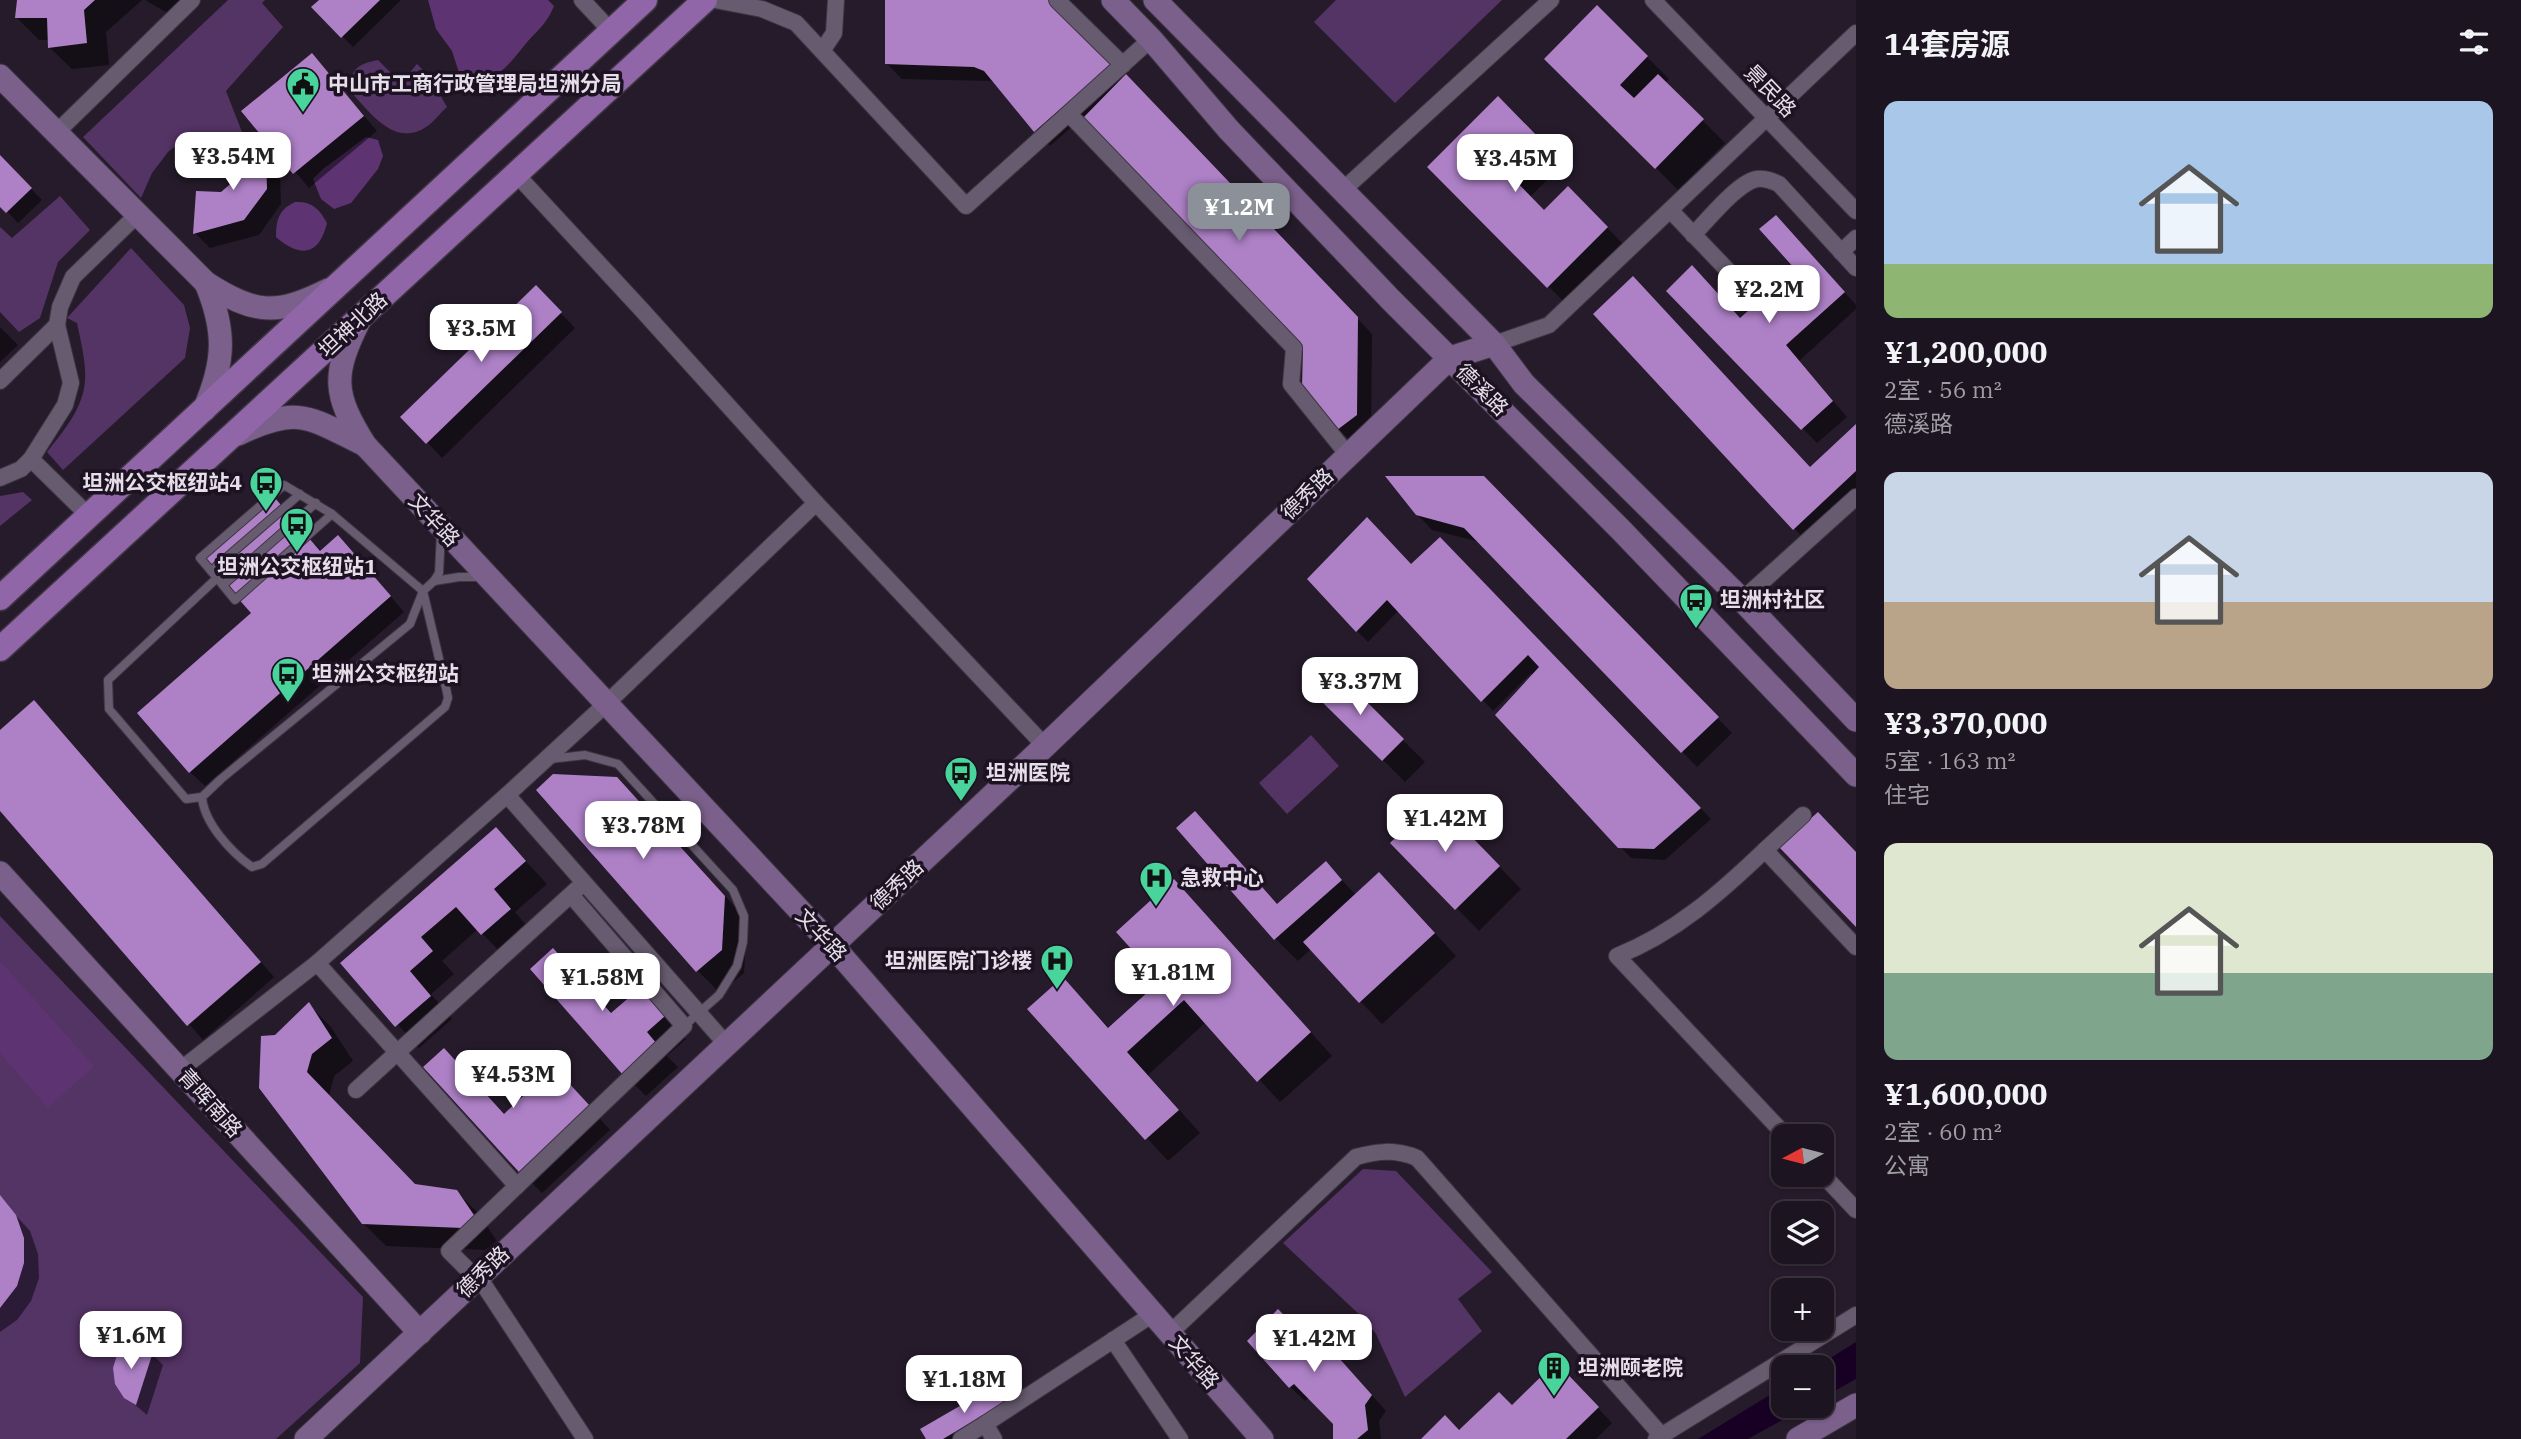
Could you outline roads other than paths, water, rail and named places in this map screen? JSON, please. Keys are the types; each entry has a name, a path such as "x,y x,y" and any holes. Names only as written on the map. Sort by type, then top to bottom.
{"main road":[{"name":"坦神北路","path":"0,598 645,0"},
{"name":"坦神北路","path":"0,649 705,0"}],"street":[{"path":"57,132 192,0"},
{"path":"582,0 611,31"},
{"path":"715,0 762,9 796,23 966,206 1150,39"},
{"path":"822,51 834,33 836,0"},
{"path":"1057,0 1123,65"},
{"name":"德溪路","path":"1113,0 1229,130 1391,299 1630,539 1856,775"},
{"name":"德溪路","path":"1154,0 1494,344 1524,384 1742,600 1856,720"},
{"path":"1343,190 1551,0"},
{"name":"景民路","path":"1653,0 1856,211"},
{"path":"1494,344 1549,325 1856,33"},
{"path":"0,76 206,283 232,299 251,307 272,308 309,300 340,285"},
{"path":"1069,114 1294,348 1291,384 1348,455"},
{"path":"516,174 816,503 1045,746"},
{"path":"1693,235 1744,184 1756,179 1770,180 1779,184 1856,268"},
{"path":"1670,210 1736,279"},
{"path":"0,478 21,469 31,459 65,405 71,383 57,325 60,307 73,277 138,214"},
{"path":"1841,252 1856,237"},
{"path":"204,410 214,387 222,335 218,311 206,283"},
{"path":"359,319 346,346 338,377 344,408 365,445"},
{"path":"0,381 57,325"},
{"name":"德秀路","path":"306,1439 1045,746 1450,358 1494,344"},
{"path":"232,436 258,424 288,416 303,416 365,445"},
{"name":"文华路","path":"365,445 832,945 1262,1439"},
{"path":"31,459 89,516"},
{"path":"1742,600 1856,497"},
{"path":"180,1070 317,963 507,795 816,503"},
{"path":"507,795 727,1045"},
{"path":"1775,1124 1617,956 1667,931 1704,906 1803,815"},
{"path":"1765,850 1856,947"},
{"name":"青晖南路","path":"0,873 419,1333"},
{"path":"356,1090 584,882"},
{"path":"571,895 684,1026 449,1251 477,1278 585,1439"},
{"path":"317,963 517,1186"},
{"path":"1170,1334 1356,1157 1372,1153 1400,1152 1417,1158 1659,1437 1856,1315"},
{"path":"1834,1187 1856,1210"},
{"path":"961,1439 1153,1314"},
{"path":"1113,1340 1180,1439"},
{"path":"1798,1439 1856,1405"},
{"path":"985,1424 994,1439"}],"lane":[{"path":"202,797 204,811 242,860 252,867 262,864 445,707 448,698 423,591 332,514 316,503 284,485 200,558 235,600 332,514"},
{"path":"300,494 217,578 108,680 109,709 186,799 202,797 410,624 423,591 434,581 441,562 440,527"},
{"path":"217,578 316,503"},
{"path":"434,581 486,576"},
{"path":"546,760 585,755 618,764 733,890 744,916 743,942 737,966 719,995 684,1026"}],"place":[{"name":"中山市工商行政管理局坦洲分局","path":"303,114"},
{"name":"坦洲公交枢纽站4","path":"266,513"},
{"name":"坦洲公交枢纽站1","path":"297,554"},
{"name":"坦洲村社区","path":"1696,630"},
{"name":"坦洲公交枢纽站","path":"288,704"},
{"name":"坦洲医院","path":"961,803"},
{"name":"急救中心","path":"1156,908"},
{"name":"坦洲医院门诊楼","path":"1057,991"},
{"name":"坦洲颐老院","path":"1554,1398"}]}
